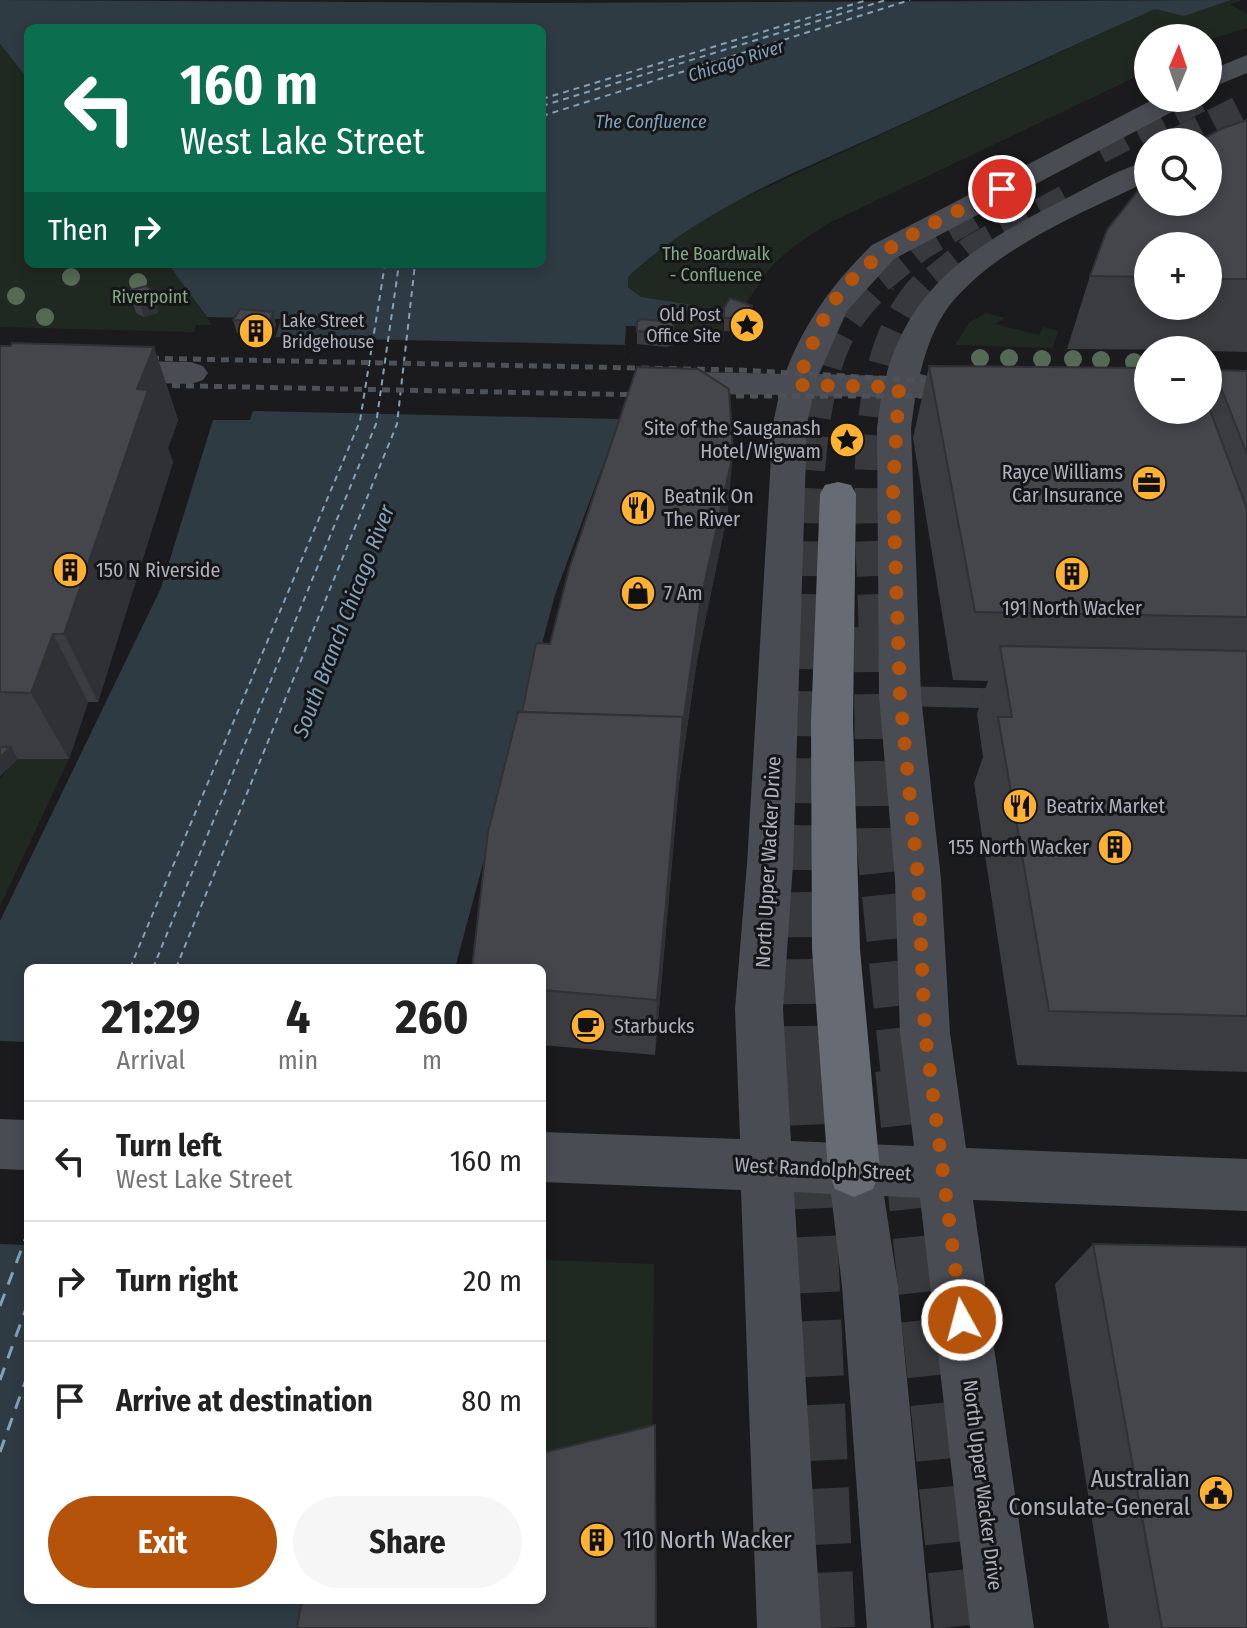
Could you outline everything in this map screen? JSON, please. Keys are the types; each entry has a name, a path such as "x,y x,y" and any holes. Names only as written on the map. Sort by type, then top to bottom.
{"highway":[{"path":"838,494 832,723 836,949 854,1171"}],"main road":[{"path":"1222,75 1247,63"},
{"name":"North Upper Wacker Drive","path":"789,1628 767,1166 759,1074 759,1009 770,864 790,424 797,385 829,309 853,279 883,252 1150,112"},
{"name":"North Upper Wacker Drive","path":"1002,1628 925,1033 918,879 900,696 893,489 899,387 922,321 938,298 966,271 1000,248 1134,177"},
{"path":"0,369 191,373"},
{"path":"699,383 964,388"},
{"path":"0,1144 24,1145"},
{"name":"West Randolph Street","path":"546,1157 1247,1185"},
{"path":"854,1171 870,1286 899,1628"}],"lane":[{"path":"900,696 1042,700"}],"green space":[{"name":"The Boardwalk - Confluence","path":"1174,0 1242,0 1230,4 1247,14 1247,28 1222,36 1222,24 1134,24 1134,78 829,223 779,259 739,311 723,321 724,342 682,341 682,335 672,335 673,326 691,306 641,297 628,286 628,277 689,226 713,212"},
{"name":"Riverpoint","path":"0,44 24,74 24,268 171,268 212,325 196,325 194,332 0,327"},
{"path":"986,313 1005,318 995,324 1039,335 1043,327 1058,331 1053,348 955,345 970,322"},
{"path":"17,759 69,759 0,906 0,778"},
{"path":"546,1260 654,1264 652,1453 546,1479"}],"water":[{"path":"0,0 534,3 1231,0 1184,16 1155,9 819,161 718,211 628,277 628,287 641,297 692,305 673,326 626,326 620,419 555,595 456,964 24,964 24,1604 322,1604 316,1628 0,1628 0,921 161,588 213,420 250,420 281,319 207,317 171,268 546,268 546,24 24,24 24,74 0,44"}],"pier":[{"path":"272,337 625,345 624,357 628,358 625,404 621,404 620,419 249,411"},
{"path":"0,1041 24,1042 24,1245 0,1244"}],"building":[{"path":"1247,120 1247,279 1222,279 1222,232 1134,232 1134,277 1090,276 1107,230 1134,196 1134,216 1222,216 1223,128"},
{"path":"146,286 151,290 153,300 140,304 132,300 131,290"},
{"path":"730,298 752,306 749,318 724,318 724,308"},
{"path":"240,309 273,312 270,322 233,320"},
{"path":"641,319 673,322 673,332 637,331 637,322"},
{"path":"12,343 154,347 137,389 148,390 64,634 53,634 31,693 0,692 0,346 11,346"},
{"name":"191 North Wacker","path":"929,366 1134,368 1134,424 1215,424 1247,509 1247,617 975,612"},
{"path":"637,367 698,369 729,389 733,453 700,604 682,730 683,717 522,712 536,643 550,644 569,569"},
{"path":"1222,370 1247,371 1247,454 1222,390"},
{"name":"155 North Wacker","path":"1000,646 1247,651 1247,1016 1049,1011 998,717 1012,717"},
{"path":"518,712 683,717 657,1000 546,990 546,964 472,964 488,832"},
{"path":"0,747 11,747 0,757"},
{"path":"1093,1244 1247,1247 1247,1628 1162,1628"},
{"name":"110 North Wacker","path":"655,1425 656,1628 297,1628 301,1604 546,1604 546,1452"}],"ferry route":[{"path":"546,98 867,0"},
{"path":"546,105 886,0"},
{"path":"546,115 910,0"},
{"path":"132,964 360,421 384,268"},
{"path":"155,964 376,424 398,268"},
{"path":"178,964 397,424 415,268"},
{"path":"0,1306 24,1243"},
{"path":"0,1380 24,1314"},
{"path":"0,1452 24,1385"}],"tunnel":[{"path":"1204,128 1247,106"},
{"path":"1099,150 1173,112"},
{"path":"935,279 972,249 1071,196"},
{"path":"880,279 921,246 981,211"},
{"path":"876,629 872,492 879,393 891,348 910,308 938,277"},
{"path":"803,629 810,442 823,370 843,322 880,279"},
{"path":"802,1071 799,886 803,627"},
{"path":"876,627 878,835 903,1071"},
{"path":"802,1069 827,1628"},
{"path":"903,1069 962,1628"}],"railway":[{"path":"137,358 739,370 948,382"},
{"path":"144,385 648,395"},
{"path":"708,396 944,396"}],"place":[{"name":"Old Post Office Site","path":"747,325"},
{"name":"Lake Street Bridgehouse","path":"256,331"},
{"name":"Site of the Sauganash Hotel/Wigwam","path":"847,440"},
{"name":"Rayce Williams Car Insurance","path":"1149,483"},
{"name":"Beatnik On The River","path":"638,508"},
{"name":"150 N Riverside","path":"70,570"},
{"name":"191 North Wacker","path":"1072,574"},
{"name":"7 Am","path":"638,593"},
{"name":"Beatrix Market","path":"1020,806"},
{"name":"155 North Wacker","path":"1115,847"},
{"name":"Starbucks","path":"588,1026"},
{"name":"Australian Consulate-General","path":"1216,1493"},
{"name":"110 North Wacker","path":"597,1540"}],"route":[{"path":"962,1320 925,1033 918,879 900,696 893,489 894,428 899,387 797,385 829,309 853,279 883,252 1002,189"}],"water label":[{"name":"Chicago River","path":"736,61"},
{"name":"The Confluence","path":"651,122"},
{"name":"South Branch Chicago River","path":"343,621"}]}
